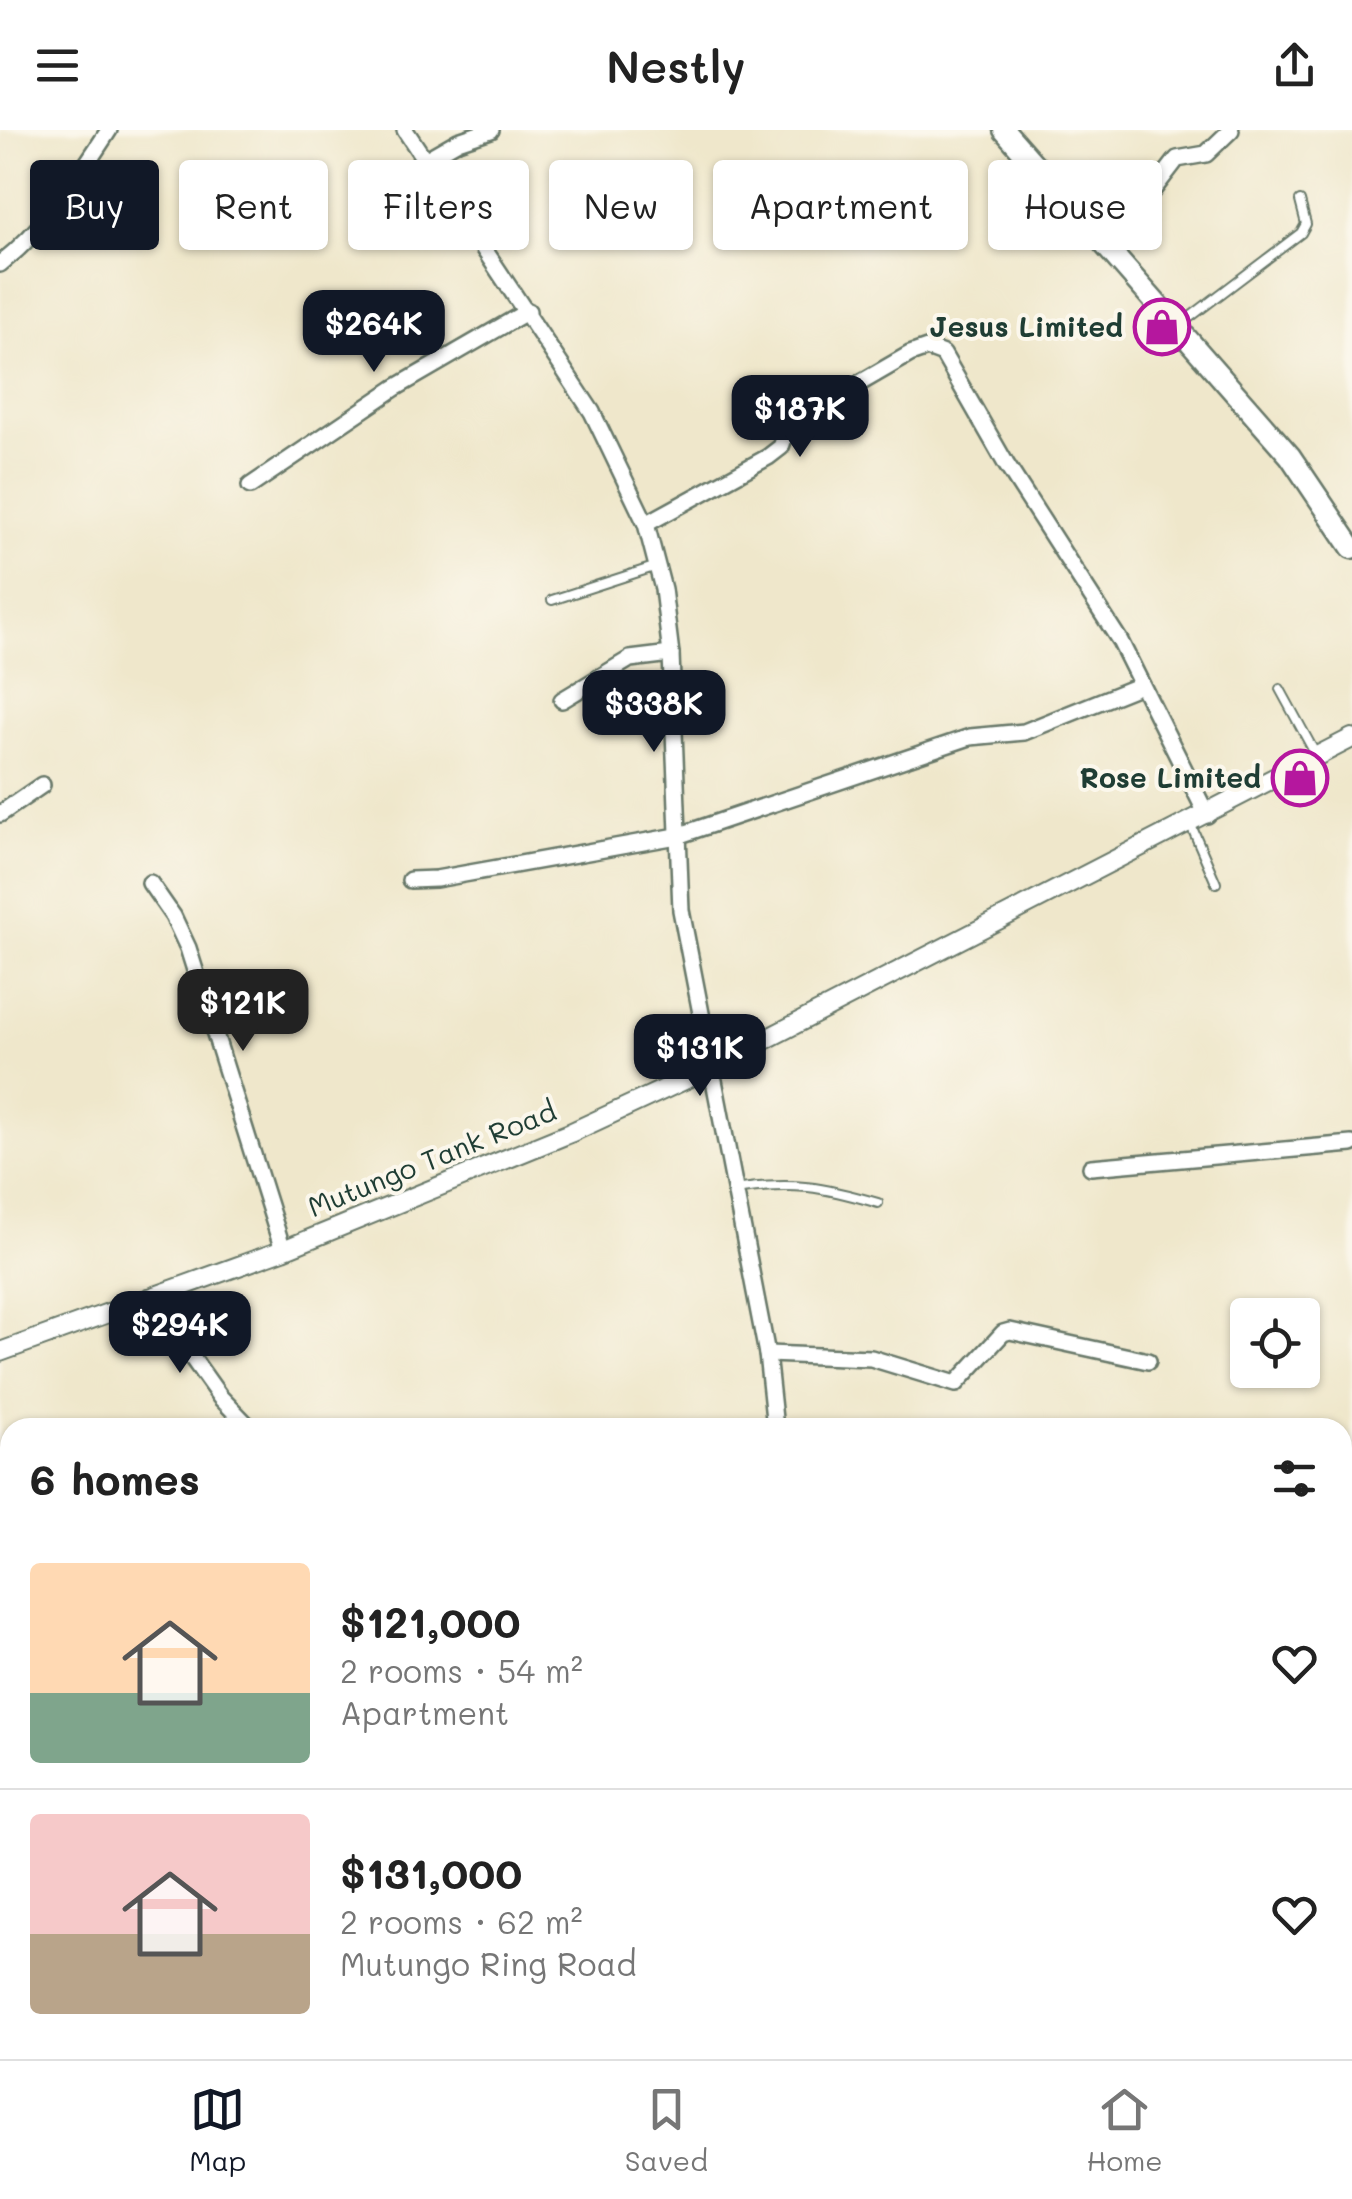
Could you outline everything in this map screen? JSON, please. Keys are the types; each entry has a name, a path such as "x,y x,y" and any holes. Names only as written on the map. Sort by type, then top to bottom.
{"main road":[{"path":"1004,130 1030,160"},
{"path":"1109,250 1290,456 1352,548"}],"street":[{"path":"0,264 73,188 109,130"},
{"path":"405,130 425,160 458,141 491,130"},
{"path":"1162,175 1177,160 1206,154 1232,130"},
{"path":"486,250 592,412 646,524 657,566 671,654 681,910 767,1354 774,1418"},
{"path":"250,486 395,388 528,311"},
{"path":"646,524 768,457 781,447 789,424 910,354 926,348 943,354 1006,464 1100,607 1140,685 1198,819"},
{"path":"772,397 789,424"},
{"path":"562,700 630,659 671,654"},
{"path":"410,880 436,879 677,836 970,737 1024,732 1140,685"},
{"name":"Mutungo Tank Road","path":"0,1352 283,1250 570,1133 710,1068 1352,738"},
{"path":"0,814 42,785"},
{"path":"150,883 174,916 188,948 283,1250"},
{"path":"1092,1167 1352,1144"},
{"path":"149,1297 220,1397 240,1418"},
{"path":"767,1354 870,1358 956,1384 1002,1333 1010,1331 1148,1360"}],"lane":[{"path":"1177,327 1300,233 1306,224 1300,201"},
{"path":"552,600 657,566"},
{"path":"1280,689 1317,756"},
{"path":"1198,819 1216,883"},
{"path":"735,1190 784,1182 813,1184 878,1202"}],"place":[{"name":"Jesus Limited","path":"1162,327"},
{"name":"Rose Limited","path":"1300,778"}]}
